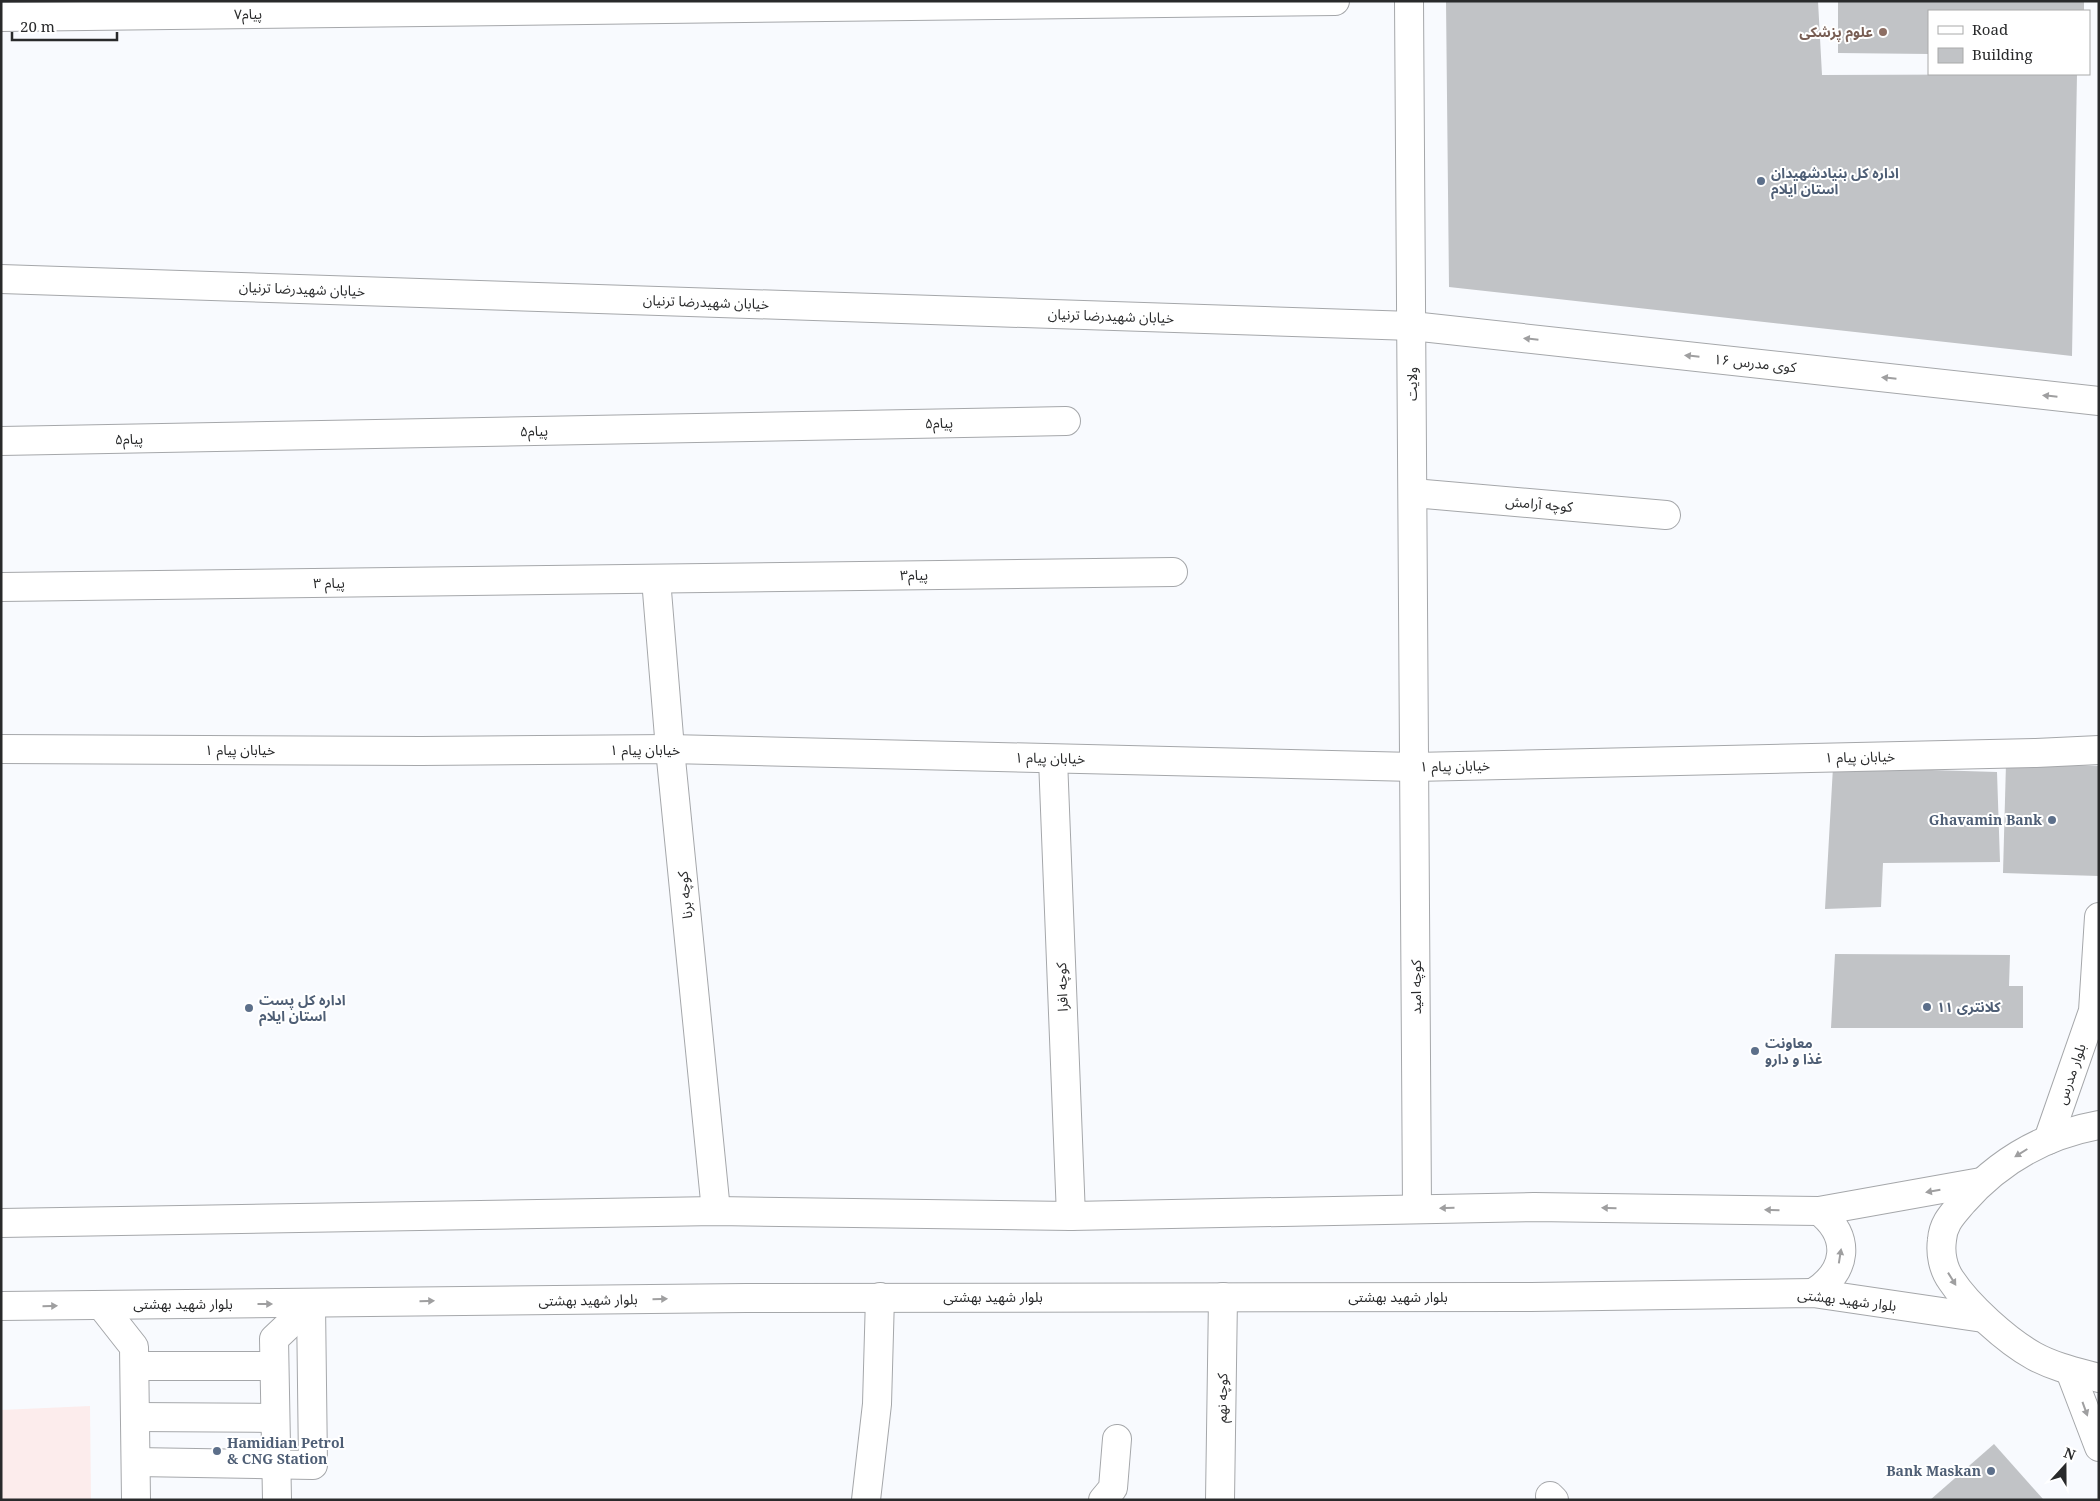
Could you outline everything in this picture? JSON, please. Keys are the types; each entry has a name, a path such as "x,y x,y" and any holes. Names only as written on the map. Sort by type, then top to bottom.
{"street":[{"name":"پیام۷","path":"1,17 1335,1"},
{"name":"ولایت","path":"1409,1 1414,767"},
{"name":"خیابان شهیدرضا ترنیان","path":"1,279 1412,326"},
{"name":"کوی مدرس ۱۶","path":"1412,326 2099,401"},
{"name":"پیام۵","path":"1,441 1066,421"},
{"name":"کوچه آرامش","path":"1413,493 1666,515"},
{"name":"پیام۳","path":"656,579 1173,572"},
{"name":"پیام ۳","path":"1,587 656,579"},
{"name":"کوچه برنا","path":"656,579 670,750 716,1211"},
{"name":"خیابان پیام ۱","path":"1,749 670,750 1414,767 2036,754 2099,750"},
{"name":"کوچه افرا","path":"1053,758 1071,1216"},
{"name":"کوچه امید","path":"1414,767 1417,1208"},
{"name":"بلوار مدرس","path":"2048,1140 2093,1011 2099,917"},
{"path":"2099,1125 2070,1130 2022,1151 1980,1182 1946,1221 1941,1240 1942,1261 1950,1280 1983,1318 2034,1356 2070,1371 2099,1378"},
{"path":"1,1223 716,1211 1071,1216 1534,1207 1819,1211 1980,1182"},
{"path":"1813,1293 1826,1285 1836,1273 1841,1258 1842,1244 1837,1231 1830,1220 1819,1211"},
{"name":"بلوار شهید بهشتی","path":"1,1306 880,1297 1813,1293 1983,1318"},
{"path":"866,1500 876,1404 880,1297"},
{"name":"کوچه نهم","path":"1220,1500 1223,1297"},
{"path":"277,1500 273,1366 274,1339 310,1304"},
{"path":"136,1462 313,1465 310,1304"},
{"path":"101,1305 134,1347 136,1500"},
{"path":"135,1366 273,1366"},
{"path":"2070,1371 2099,1447"},
{"path":"136,1417 274,1418"},
{"path":"1103,1500 1113,1488 1117,1439"}],"shaded area":[{"path":"90,1406 91,1500 1,1500 1,1410"}],"building":[{"name":"اداره کل بنیادشهیدان استان ایلام","path":"1446,1 1818,1 1822,75 2077,75 2072,356 1449,287"},
{"name":"علوم پزشکی","path":"1838,1 2084,1 2084,10 1928,10 1928,54 1838,53"},
{"name":"Ghavamin Bank","path":"2006,763 2099,766 2099,876 2003,873"},
{"path":"1833,767 1997,772 2000,862 1883,863 1881,907 1825,909"},
{"name":"کلانتری ۱۱","path":"1835,954 2010,955 2009,986 2023,986 2023,1028 1831,1028"},
{"name":"Bank Maskan","path":"1994,1444 2043,1499 1930,1500"}],"place":[{"name":"علوم پزشکی","path":"1883,32"},
{"name":"اداره کل بنیادشهیدان استان ایلام","path":"1761,181"},
{"name":"Ghavamin Bank","path":"2052,820"},
{"name":"کلانتری ۱۱","path":"1927,1007"},
{"name":"اداره کل پست استان ایلام","path":"249,1008"},
{"name":"معاونت غذا و دارو","path":"1755,1051"},
{"name":"Hamidian Petrol & CNG Station","path":"217,1451"},
{"name":"Bank Maskan","path":"1991,1471"}]}
